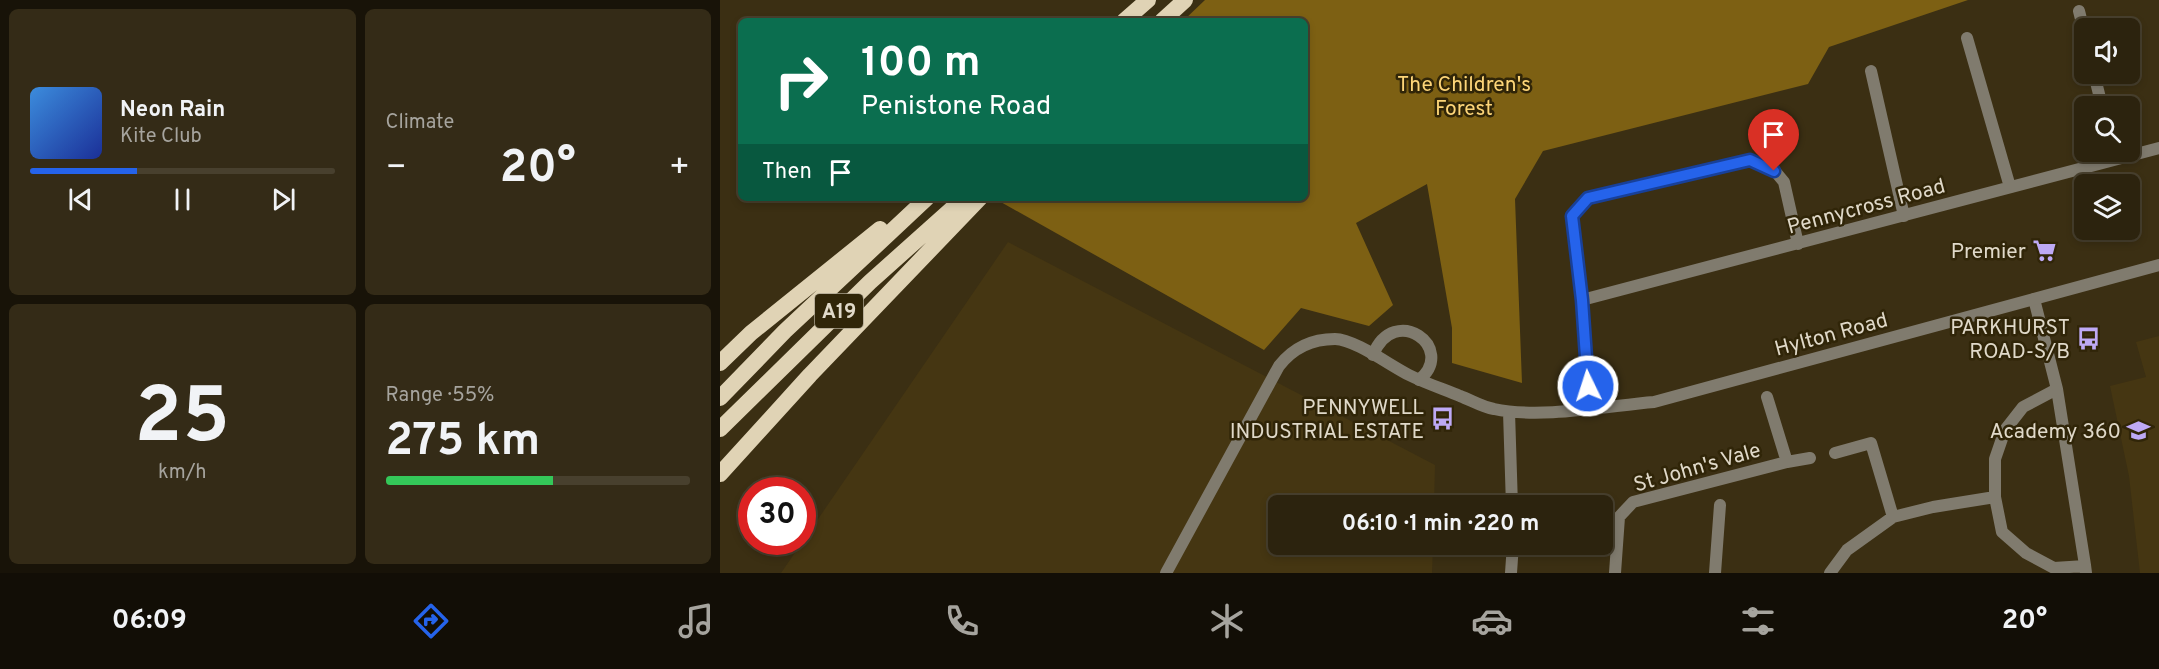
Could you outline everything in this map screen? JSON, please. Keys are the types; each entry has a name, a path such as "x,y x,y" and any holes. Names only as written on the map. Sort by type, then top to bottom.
{"highway":[{"path":"1127,18 1148,0"},
{"path":"1165,18 1185,0"},
{"path":"720,363 751,333 914,201"},
{"name":"A19","path":"720,398 785,331 924,201"},
{"name":"A19","path":"720,429 870,282 961,201"},
{"path":"720,474 810,375 977,201"}],"street":[{"path":"2079,11 2081,18"},
{"path":"1967,38 2010,187"},
{"path":"1870,71 1904,216"},
{"name":"Pennycross Road","path":"2140,151 2159,148"},
{"path":"1590,408 1582,300 1572,216 1588,198 1750,160 1774,171 1784,182 1798,244"},
{"name":"Pennycross Road","path":"1582,300 1904,216 2091,162"},
{"name":"Hylton Road","path":"1166,573 1279,366 1289,353 1308,343 1337,339 1419,380 1492,409 1509,412 1549,412 1654,402 2159,265"},
{"path":"2034,299 2057,389 2086,570 2054,568 2026,553 2002,532 1995,496 1995,459 2005,430 2023,407 2057,389"},
{"path":"1373,355 1382,338 1391,333 1400,330 1420,336 1431,352 1432,362 1429,372 1419,380"},
{"path":"1767,397 1787,462"},
{"path":"1509,412 1512,495"},
{"path":"1835,453 1871,443 1893,517"},
{"name":"St John's Vale","path":"1615,573 1619,517 1633,502 1810,458"},
{"path":"1830,573 1847,550 1893,517 1995,496"},
{"path":"1716,573 1720,505"},
{"path":"1511,573 1512,555"}],"shaded area":[{"name":"PENNYWELL INDUSTRIAL ESTATE","path":"1008,242 1435,465 1434,495 1268,495 1268,555 1433,555 1432,573 781,573 793,555 816,555 816,522"},
{"name":"Academy 360","path":"2159,336 2159,573 2140,573 2129,476 2110,386 2146,377 2136,342"}],"green space":[{"name":"The Children's Forest","path":"1205,0 1968,0 1829,47 1808,84 1543,151 1515,199 1522,383 1452,363 1452,328 1427,184 1356,223 1393,305 1369,326 1301,308 1264,350 999,201 1308,201 1308,18 1186,18"}],"place":[{"name":"Premier","path":"2044,251"},
{"name":"PARKHURST ROAD-S/B","path":"2088,339"},
{"name":"PENNYWELL INDUSTRIAL ESTATE","path":"1442,419"},
{"name":"Academy 360","path":"2139,431"}],"route":[{"path":"1588,386 1582,300 1572,216 1588,198 1750,160 1774,171"}]}
